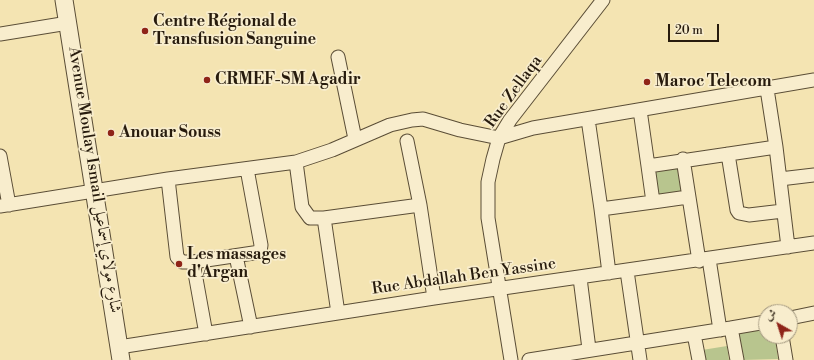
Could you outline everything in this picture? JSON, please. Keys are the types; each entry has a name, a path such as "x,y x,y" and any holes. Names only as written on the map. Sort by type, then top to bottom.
{"street":[{"name":"Avenue Moulay Ismail شارع مولاي إسماعيل","path":"64,0 96,191 120,354"},
{"name":"Rue Zellaqa","path":"512,360 488,218 487,200 493,159 499,138 510,120 602,0"},
{"path":"0,34 68,23"},
{"path":"338,58 355,139"},
{"path":"0,156 4,205 168,179 296,162 332,150 390,125 423,119 477,135 499,138 533,128 814,80"},
{"path":"767,89 776,147 788,247"},
{"path":"640,110 653,202"},
{"path":"588,119 609,273"},
{"path":"407,141 420,205 434,298"},
{"path":"648,166 776,147"},
{"path":"728,154 737,210 740,213 749,215 783,211"},
{"path":"683,160 688,196 704,260 736,360"},
{"path":"296,162 303,211 310,218 324,218 420,205"},
{"path":"168,179 177,257 182,262 193,262 258,253 261,245 247,169"},
{"path":"780,180 814,175"},
{"path":"601,209 688,196"},
{"path":"324,218 338,313"},
{"name":"Rue Abdallah Ben Yassine","path":"120,354 206,334 434,298 814,243"},
{"path":"236,256 251,327"},
{"path":"193,262 206,334"},
{"path":"627,271 640,360"},
{"path":"580,278 589,349"},
{"path":"798,316 814,313"},
{"path":"529,360 589,349 758,323"},
{"path":"694,334 699,360"},
{"path":"783,344 786,360"}],"green space":[{"path":"677,165 681,192 657,196 652,169"},
{"path":"758,330 758,344 776,344 778,359 742,360 739,332"},
{"path":"727,346 729,360 704,360 702,350"}],"place":[{"name":"Centre Régional de Transfusion Sanguine","path":"145,31"},
{"name":"CRMEF-SM Agadir","path":"207,80"},
{"name":"Maroc Telecom","path":"647,82"},
{"name":"Anouar Souss","path":"111,133"},
{"name":"Les massages d'Argan","path":"179,264"}]}
